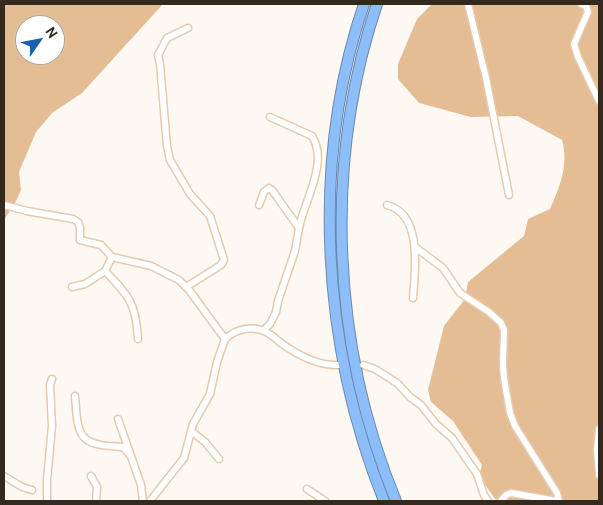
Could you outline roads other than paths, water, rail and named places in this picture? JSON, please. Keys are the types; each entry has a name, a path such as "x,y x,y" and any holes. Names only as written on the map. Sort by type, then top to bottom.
{"highway":[{"path":"364,4 344,81 334,148 330,212 332,266 338,328 350,396 362,440 384,501"},
{"path":"376,4 361,52 354,86 345,150 341,211 344,274 356,372 372,436 396,501"}],"street":[{"path":"468,4 486,78 509,195"},
{"path":"581,4 586,6 588,12 574,44 578,57 599,101"},
{"path":"186,288 221,265 224,260 210,216 190,194 175,171 167,146 158,55 167,38 188,28"},
{"path":"263,330 270,324 276,312 295,250 306,202 315,179 317,158 316,146 312,136 270,118"},
{"path":"259,205 264,192 269,188 299,228"},
{"path":"4,205 27,212 74,219 78,222 80,228 80,240 101,245 112,257 150,266 178,280 225,338"},
{"path":"387,205 396,207 407,220 414,247 413,298"},
{"path":"414,247 443,268 460,293 489,312 501,323 504,330 502,366 510,413 515,426 557,492 558,501 511,493 506,495 501,501"},
{"path":"72,287 85,284 105,271 112,257"},
{"path":"105,271 123,290 132,303 137,320 138,339"},
{"path":"150,501 184,458 191,431 210,394 217,362 225,338 237,330 263,330 299,354 319,362 341,365"},
{"path":"363,365 375,369 397,383 452,438 477,474 488,501"},
{"path":"47,501 52,426 50,385 52,379"},
{"path":"75,396 80,434 86,441 94,444 123,447 129,454"},
{"path":"118,419 140,485 143,501"},
{"path":"599,429 597,450 599,475"},
{"path":"191,431 205,442 219,459"},
{"path":"4,476 22,487 32,490"},
{"path":"91,476 97,488 96,501"},
{"path":"307,488 325,501"}]}
